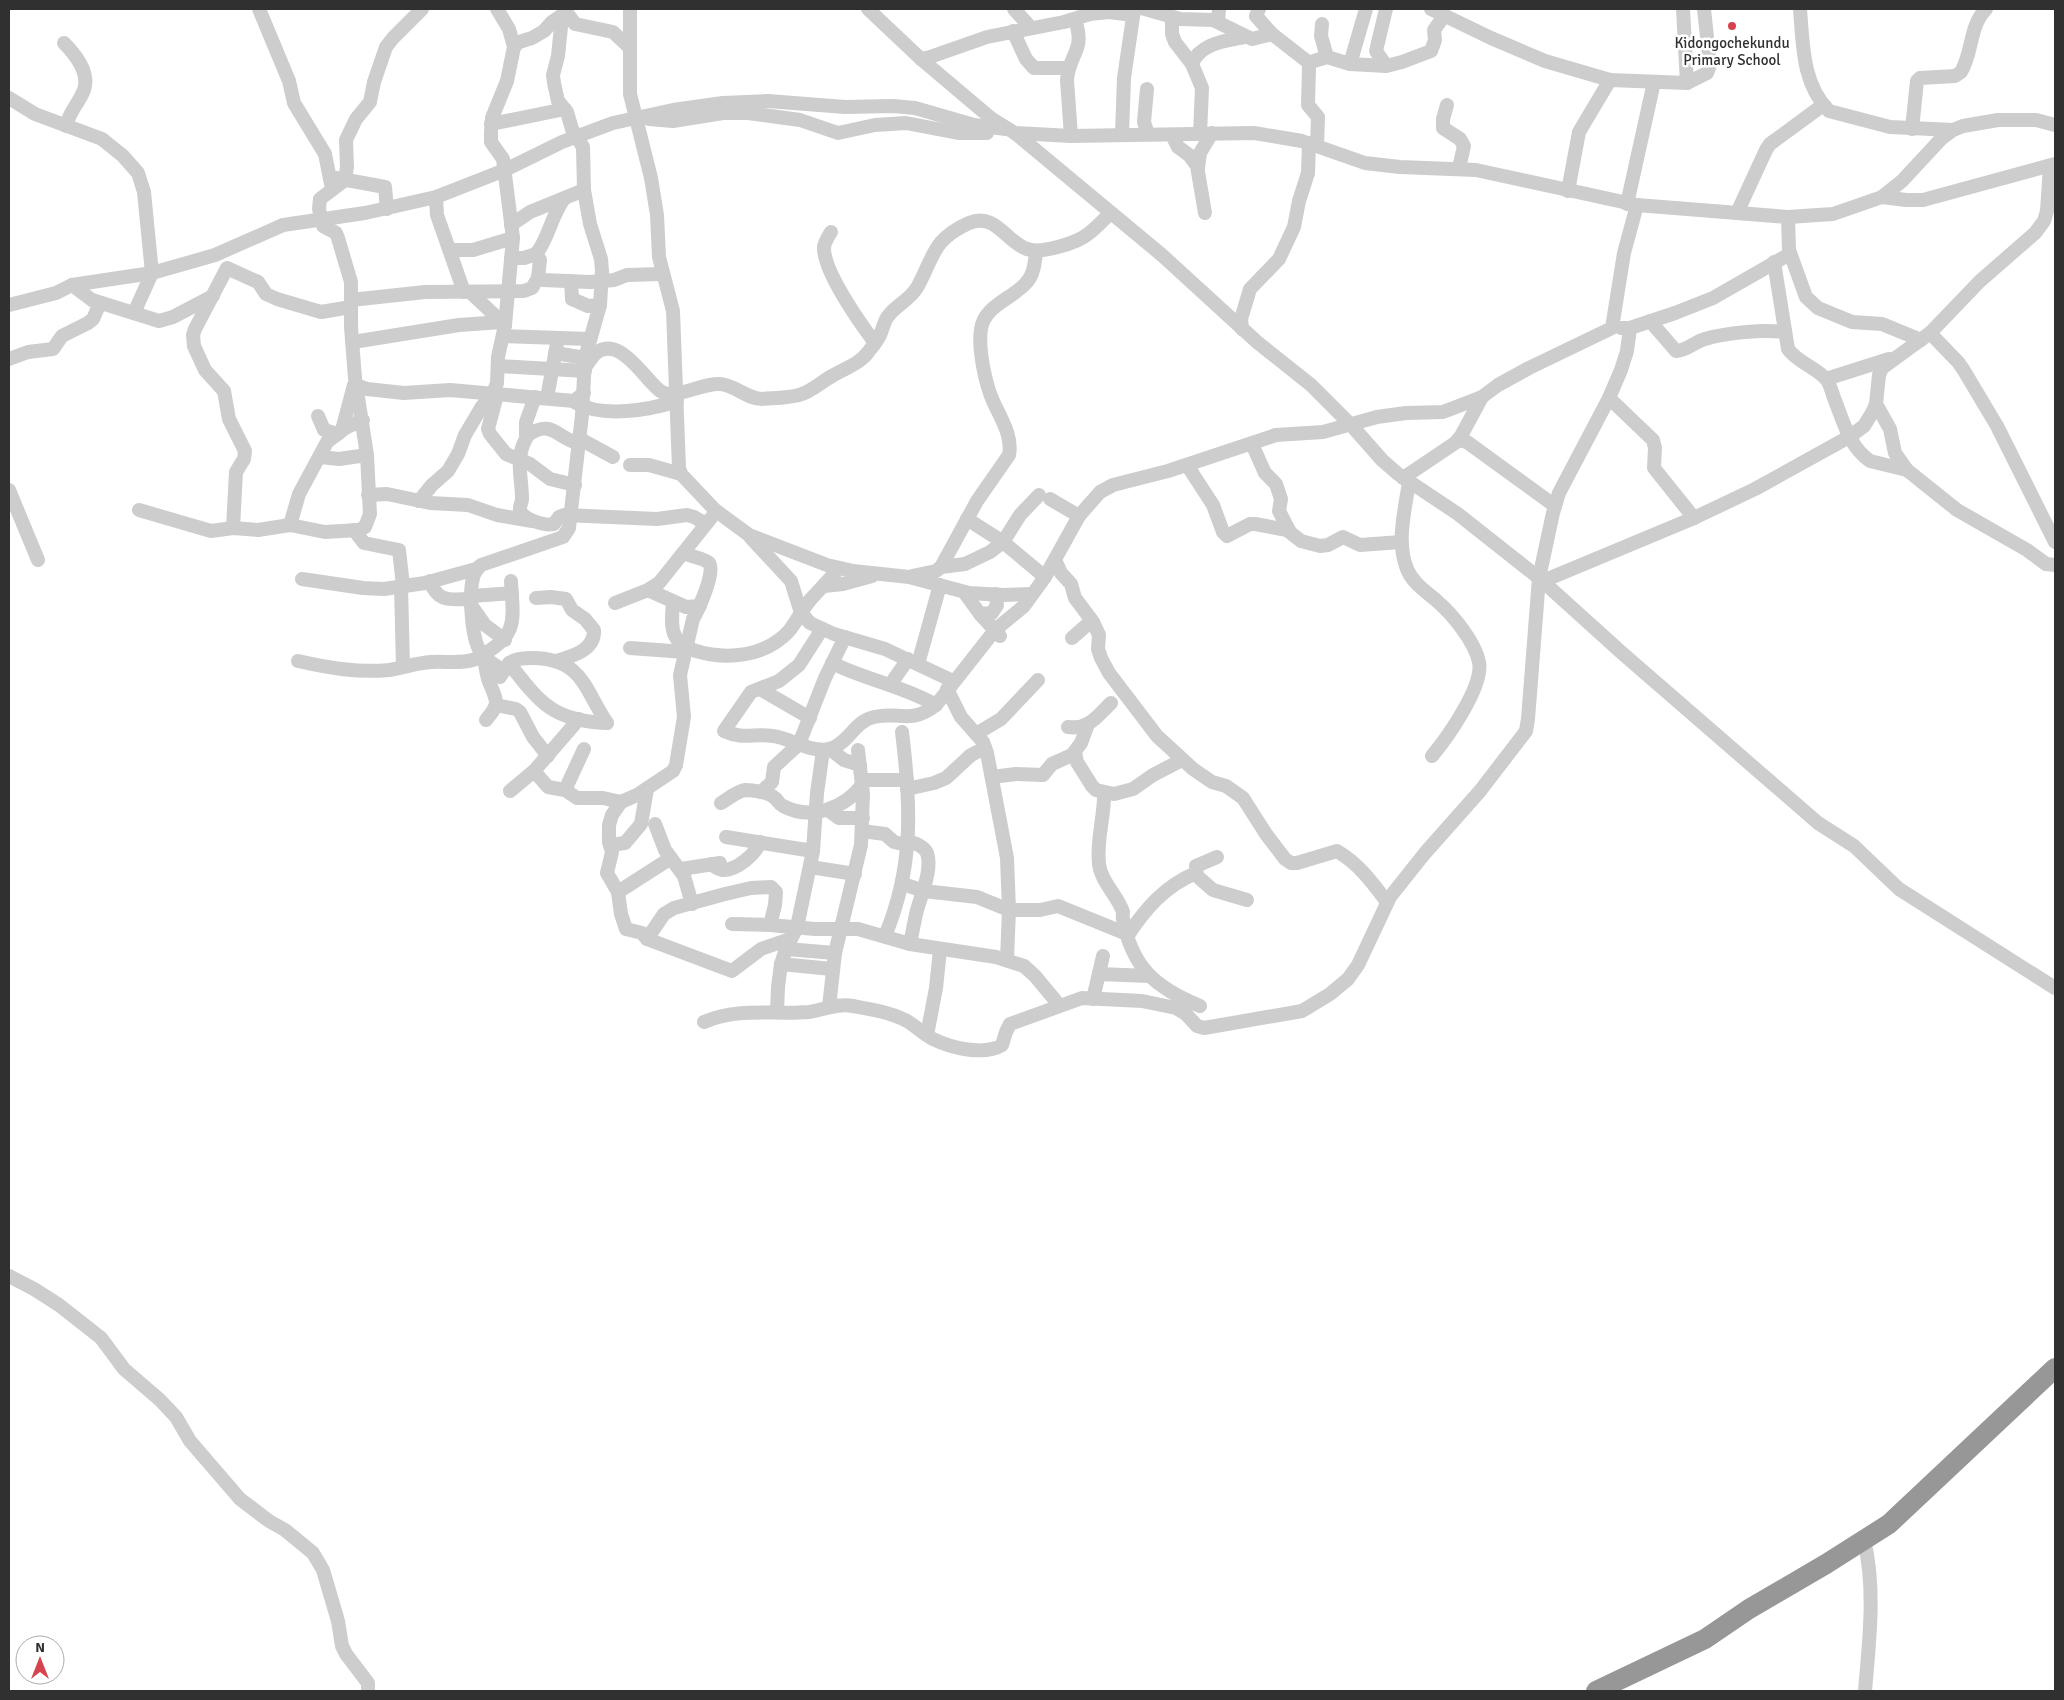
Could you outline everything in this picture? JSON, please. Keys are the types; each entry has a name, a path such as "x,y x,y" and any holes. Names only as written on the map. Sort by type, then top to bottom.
{"highway":[{"path":"1596,1691 1705,1639 1750,1609 1889,1524 2055,1368"}],"street":[{"path":"139,510 211,531 233,528 258,530 290,525 325,532 354,530 365,527 370,514 367,455 356,382 351,282 336,233 323,226 319,209 320,199 331,182 325,154 294,103 289,81 259,9"},
{"path":"345,180 348,167 346,140 356,119 370,102 374,82 386,48 393,38 422,9"},
{"path":"497,9 509,29 514,47 507,81 495,106 492,124 492,142 504,159 512,232 508,292 496,388 489,424 490,434 506,454 538,468 550,479 575,485"},
{"path":"630,9 630,94 654,192 657,244 662,274 672,311 679,468 681,474 716,511 749,535 791,581 800,613 810,622 822,629 876,646 913,661 950,685 961,717 985,748 992,777 1005,844 1009,910 1007,959"},
{"path":"1014,9 1031,28"},
{"path":"1350,64 1366,9"},
{"path":"1386,9 1376,51 1386,66"},
{"path":"1431,9 1545,61 1610,80 1687,83 1707,73 1710,65 1704,9"},
{"path":"1683,9 1687,83"},
{"path":"1800,9 1804,59 1813,86 1823,105 1829,111 1837,115 1890,127 1953,130"},
{"path":"1912,129 1917,81 1920,78 1955,76 1961,72 1976,24 1980,15 1986,9"},
{"path":"873,10 921,59 992,119 1011,131 1163,256 1242,329 1311,385 1352,426 1382,460 1406,480 1458,514 1541,579 1622,653 1818,822 1858,850 1899,890 2055,988"},
{"path":"921,59 987,37 1075,20 1098,13 1134,10 1172,18 1219,15 1245,36 1255,39 1272,34"},
{"path":"1122,134 1124,78 1134,10"},
{"path":"1242,329 1240,320 1250,289 1279,259 1294,227 1308,173 1318,117 1308,105 1308,62 1272,34 1254,11"},
{"path":"514,47 519,42 532,38 544,31 564,13"},
{"path":"564,13 575,24 582,27 613,32 629,47"},
{"path":"302,579 374,589 430,582 476,570 492,560 562,537 569,528 580,441 580,400 590,339 600,306 602,280 601,259 590,224 584,190 583,147 558,101 553,75 558,56 564,13"},
{"path":"1322,24 1320,59 1350,64 1370,63 1386,66 1431,51 1435,40 1434,30 1444,16"},
{"path":"1172,18 1172,34 1175,42 1192,64 1202,88 1206,134 1198,168 1205,213"},
{"path":"1072,136 1067,80 1069,68 1080,39 1075,20"},
{"path":"1013,32 1030,66 1038,68 1069,68"},
{"path":"1192,64 1197,54 1208,46 1245,36"},
{"path":"64,44 76,56 82,70 84,84 84,90 68,117 66,126"},
{"path":"1568,191 1580,132 1610,80"},
{"path":"1612,328 1654,82"},
{"path":"1147,90 1144,122 1148,134"},
{"path":"9,98 35,114 102,139 123,156 138,173 144,192 152,274 134,313"},
{"path":"9,304 56,293 72,285 152,274 215,254 283,225 387,209 436,197 505,170 562,142 612,123 636,117 723,103 768,101 845,107 893,106 915,108 974,125 1011,131 1072,136 1254,133 1313,144 1349,158 1382,166 1458,168 1484,172 1632,205 1788,217 1833,214 1882,197 1902,181 1941,140 1953,130 1963,126 1998,120 2036,120 2055,125"},
{"path":"1447,105 1443,128 1460,139 1464,146 1458,168"},
{"path":"1737,213 1770,144 1823,105"},
{"path":"492,124 564,109"},
{"path":"636,117 673,121 724,113 748,113 800,120 838,133 875,125 906,123 958,133 984,134 1011,131"},
{"path":"1172,134 1178,147 1189,156 1198,168"},
{"path":"1541,579 1694,518 1755,489 1849,437 1864,426 1876,404 1880,372 1886,364 1926,337 1980,281 2036,233 2051,213 2053,166 1923,200 1882,197"},
{"path":"331,182 345,180 385,187 387,209"},
{"path":"450,250 463,252 474,250 512,232 526,214 584,190"},
{"path":"436,197 437,215 467,292 490,310 504,328"},
{"path":"511,258 524,258 536,254 549,230 555,212 564,199"},
{"path":"356,382 367,389 404,392 435,390 580,400 604,411 645,409 669,405 677,397 709,384 720,384 736,388 760,399 800,395 861,360 875,343 889,314 907,300 918,287 934,251 946,238 967,224 974,221 992,222 1018,244 1036,251 1088,235 1110,214"},
{"path":"1788,217 1789,250 1806,297 1818,308 1852,322 1886,325 1926,337 1958,362 1997,426 2055,542"},
{"path":"830,232 826,239 825,253 840,292 875,343"},
{"path":"827,750 838,746 866,720 875,717 917,716 936,705 950,685 1024,606 1045,577 1079,516 1096,496 1113,485 1187,465 1286,433 1323,432 1352,426 1377,417 1443,412 1482,397 1498,385 1529,368 1612,328 1630,328 1712,298 1788,254 1789,250"},
{"path":"935,570 991,479 1009,455 1011,448 1005,427 990,394 986,375 980,342 982,322 995,306 1009,298 1027,282 1035,264 1036,251"},
{"path":"233,528 236,508 236,472 244,459 245,451 229,419 224,391 205,370 193,341 195,329 227,268 258,282 266,294 276,299 321,312 351,304 410,293 528,290 538,278 540,260 536,254"},
{"path":"1774,262 1786,344 1793,356 1826,379 1849,437 1870,461 1907,470"},
{"path":"538,278 543,280 571,281 614,280 627,276 662,274"},
{"path":"571,281 572,299 588,306 600,306"},
{"path":"72,285 92,300 153,320 166,320 213,296"},
{"path":"487,292 490,310"},
{"path":"672,311 683,297"},
{"path":"9,358 28,352 53,349 62,336 88,323 93,318 100,303"},
{"path":"1650,321 1676,351 1688,348 1705,339 1753,332 1784,332"},
{"path":"353,342 459,325 504,328 558,338 590,339"},
{"path":"704,1022 724,1014 812,1011 852,1005 882,1012 904,1020 926,1035 946,1044 968,1049 996,1049 1002,1045 1010,1024 1074,1000 1142,1001 1176,1008 1186,1014 1197,1026 1204,1028 1302,1011 1330,994 1348,978 1358,965 1387,902 1425,852 1480,791 1526,731 1541,579 1555,506 1621,370 1627,352 1630,328"},
{"path":"533,521 520,511 522,496 519,475 520,460 526,437 526,422 541,398 552,370 558,338"},
{"path":"498,366 552,370 585,365 595,354 602,350 619,352 629,359 658,389 677,397"},
{"path":"555,353 585,365"},
{"path":"1826,379 1897,357"},
{"path":"290,525 299,494 335,431 352,397 356,382"},
{"path":"419,501 448,471 458,454 465,435 494,394"},
{"path":"1432,756 1461,716 1473,694 1479,662 1459,624 1439,602 1419,587 1407,570 1401,542 1406,480 1458,440 1482,397"},
{"path":"1609,398 1652,440 1655,448 1654,468 1694,518"},
{"path":"1876,404 1890,429 1896,453 1907,470 1957,510 2026,550 2046,564 2055,565"},
{"path":"318,416 335,431"},
{"path":"335,431 363,420"},
{"path":"526,437 531,432 545,428 558,432 568,441 580,441 612,457"},
{"path":"1458,440 1467,442 1555,506"},
{"path":"1252,444 1265,473 1276,484 1281,499 1279,511 1290,532 1301,541 1320,546 1343,537 1360,545 1401,542"},
{"path":"322,452 339,460 367,455"},
{"path":"630,465 649,465 681,474"},
{"path":"1187,465 1213,506 1226,536 1250,524 1290,532"},
{"path":"9,490 38,560"},
{"path":"368,495 386,494 419,501 468,505 497,515 552,525 561,516 571,515 657,519 686,515 706,524"},
{"path":"909,577 978,559 1003,542 1020,515 1044,497 1079,516"},
{"path":"615,603 648,590 659,583 716,511"},
{"path":"967,520 1003,542 1045,577"},
{"path":"354,530 364,543 399,550 402,586 403,667"},
{"path":"749,535 840,568 909,577 964,592 1000,597 1032,594"},
{"path":"683,554 709,564 706,590 693,619 680,675 684,716 676,766 673,771 647,789 622,802 612,815 609,824 612,854 607,873 618,892 621,914 626,929 642,933 647,939 732,971 761,949 791,939 841,929 858,929 910,944 940,950 979,953 1007,959 1024,966 1055,1000 1058,1006"},
{"path":"1055,560 1061,573 1071,584 1075,598 1099,635 1098,649 1109,674 1157,736 1193,769 1212,782 1226,786 1243,798 1285,859 1291,863 1297,863 1337,851 1364,872 1387,902"},
{"path":"630,648 685,650 728,657 750,653 782,637 810,599 840,568"},
{"path":"476,570 473,577 472,601 474,628 496,705 486,720"},
{"path":"890,685 913,661 942,585 935,570"},
{"path":"824,586 843,584 879,574"},
{"path":"298,661 341,670 364,671 431,662 469,662 505,640 511,628 511,587 472,601 442,598 436,595 430,582"},
{"path":"648,590 686,607 700,606"},
{"path":"964,592 997,633"},
{"path":"980,614 992,614 1000,597"},
{"path":"536,598 566,599 572,610 591,625 594,630 592,641 581,651 556,661"},
{"path":"472,601 485,625 505,640"},
{"path":"673,602 673,631 685,650"},
{"path":"1072,638 1090,621"},
{"path":"822,629 806,657 779,681 748,695 724,731 742,737 775,736 798,744 827,750 844,760 860,765"},
{"path":"761,792 772,782 774,767 798,744 845,637"},
{"path":"576,672 581,651"},
{"path":"483,655 506,667 550,709 578,719 607,723 576,672 565,664 556,661 523,658 512,660 506,667 493,690"},
{"path":"832,663 847,671 908,691 936,705"},
{"path":"976,734 1001,719 1038,680"},
{"path":"760,689 810,718"},
{"path":"992,777 1016,774 1043,775 1052,764 1068,758 1075,752 1088,724 1111,703"},
{"path":"496,705 516,709 520,712 533,737 548,756"},
{"path":"510,791 534,771 578,719"},
{"path":"1068,727 1075,728 1088,724"},
{"path":"885,936 903,884 908,843 907,784 902,732"},
{"path":"822,811 859,789 907,784 934,784 946,778 971,755 985,748"},
{"path":"565,790 584,749"},
{"path":"777,1012 781,964 791,939 810,867 822,811 827,750"},
{"path":"829,1007 832,969 855,874 863,824 859,789 860,765 858,750"},
{"path":"1075,752 1077,762 1092,786 1096,790 1114,794 1126,792 1178,762"},
{"path":"534,771 548,787 565,790 577,798 603,798 622,802 630,809 643,813"},
{"path":"610,846 625,843 641,824 647,789"},
{"path":"721,803 739,792 749,790 761,792 774,797 782,806 790,809 822,811 839,818 863,824 886,834 894,842 908,843 923,848 927,853 928,862 924,891 910,944"},
{"path":"1104,792 1105,805 1099,830 1100,868 1110,891 1122,911 1135,954 1149,976 1167,990 1200,1006"},
{"path":"655,824 665,850 681,869 692,904"},
{"path":"726,837 813,851"},
{"path":"711,864 725,870 742,862 756,852 760,842"},
{"path":"1217,857 1196,866 1196,873 1209,887 1247,900"},
{"path":"618,892 671,858"},
{"path":"681,869 725,863"},
{"path":"810,867 855,874"},
{"path":"1128,934 1148,906 1179,881 1196,873"},
{"path":"903,884 924,891 977,897 1009,910 1040,910 1058,906 1128,934"},
{"path":"647,939 664,914 674,908 751,888 771,887 776,892 770,925"},
{"path":"732,924 770,925 791,939 835,953"},
{"path":"926,1035 936,988 940,950"},
{"path":"1126,975 1134,967 1135,954"},
{"path":"1093,999 1103,956"},
{"path":"781,964 832,969"},
{"path":"1099,974 1149,976"},
{"path":"9,1276 34,1289 101,1338 124,1369 160,1400 176,1417 190,1441 240,1499 269,1521 285,1530 312,1553 323,1570 338,1621 342,1646 368,1683 368,1691"},
{"path":"1864,1540 1870,1564 1871,1588 1865,1691"}],"place":[{"name":"Kidongochekundu Primary School","path":"1732,26"}]}
